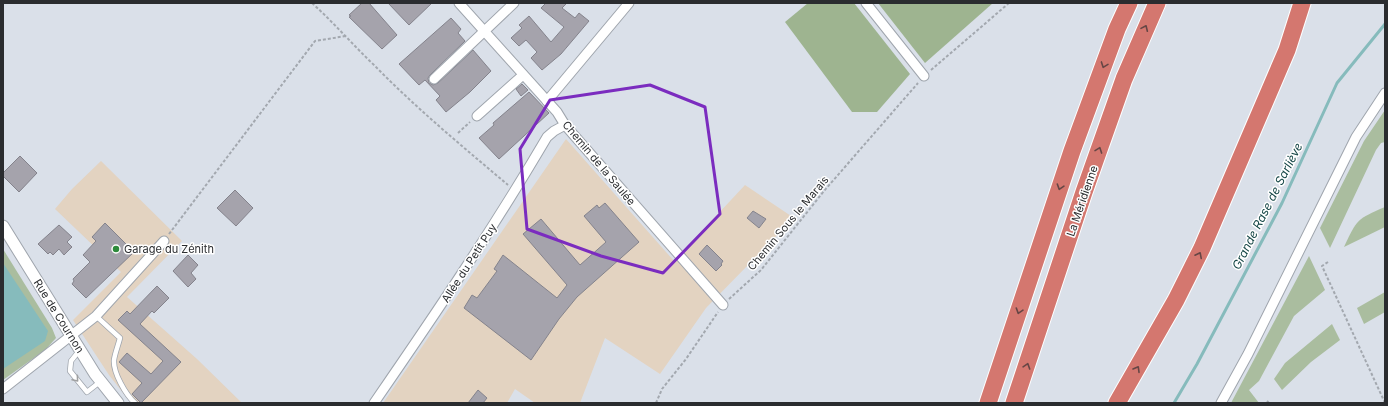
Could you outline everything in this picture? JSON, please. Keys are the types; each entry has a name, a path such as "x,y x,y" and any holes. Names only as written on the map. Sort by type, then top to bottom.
{"highway":[{"path":"988,403 1072,151 1117,28 1129,3"},
{"name":"La Méridienne","path":"1014,403 1084,192 1124,79 1157,3"},
{"path":"1252,132 1290,3"},
{"path":"1117,403 1176,300 1202,248 1287,50 1302,3"}],"street":[{"name":"Chemin de la Saulée","path":"459,3 557,112 565,125 723,305"},
{"path":"434,79 514,3"},
{"path":"547,101 629,3"},
{"path":"866,3 924,76"},
{"path":"477,116 523,74"},
{"path":"1221,403 1259,333 1356,137 1385,94"},
{"name":"Allée du Petit Puy","path":"374,403 447,298 516,190 547,138 554,131 565,125"},
{"name":"Rue de Cournon","path":"3,226 80,349 101,381 118,403"},
{"path":"3,389 96,316 164,241"}],"lane":[{"path":"96,316 120,338 114,362 122,386 129,398 135,403"},
{"path":"80,349 71,361 70,371 87,392 101,381"}],"path":[{"path":"312,3 374,66 469,152 516,190"},
{"name":"Chemin Sous le Marais","path":"656,403 662,389 686,360 723,305 761,270 824,191 924,76 1009,3"},
{"path":"164,241 315,41 346,36"},
{"path":"458,133 477,116"},
{"path":"1328,262 1322,266 1385,403"}],"highlighted area":[{"path":"650,85 705,107 720,214 663,273 601,256 527,229 520,149 550,100"}],"shaded area":[{"path":"808,3 854,3 910,74 877,112 852,112 785,22"},
{"path":"878,3 993,3 925,63"},
{"path":"1385,110 1385,142 1381,143 1376,150 1330,248 1320,228 1364,141"},
{"path":"566,139 674,261 745,185 794,218 706,308 660,374 605,338 580,403 535,403 515,389 507,403 383,403"},
{"path":"101,161 182,241 127,297 197,359 242,403 131,403 109,375 73,320 121,272 55,209 72,189"},
{"path":"1385,207 1385,227 1344,247 1355,225 1359,221 1369,214"},
{"path":"3,249 52,328 56,338 45,350 3,380"},
{"path":"1309,256 1325,290 1294,316 1259,381 1249,390 1259,403 1231,403"},
{"path":"3,263 48,331 45,341 3,369"},
{"path":"1385,292 1385,312 1364,324 1357,308"},
{"path":"1332,324 1340,340 1311,362 1282,390 1274,379 1285,363"}],"building":[{"path":"362,3 369,3 397,35 382,49 349,17 351,16 349,15"},
{"path":"388,3 432,3 409,25"},
{"path":"546,3 567,3 562,8 575,18 579,13 589,21 561,54 542,70 531,58 537,52 526,40 519,46 511,38 522,28 519,25 529,16 551,42 564,27 541,8"},
{"path":"451,18 461,29 458,33 465,41 430,75 428,78 429,83 433,85 438,83 473,50 491,71 470,92 446,112 436,100 440,96 425,80 419,85 399,64"},
{"path":"522,84 528,90 521,96 516,89"},
{"path":"529,92 549,113 499,159 479,138 494,125 493,123"},
{"path":"20,156 37,173 19,192 3,176 3,173"},
{"path":"235,190 253,208 236,226 217,208"},
{"path":"605,203 639,242 577,297 559,319 531,360 464,308 472,295 477,298 497,271 494,269 503,255 557,298 567,285 523,234 541,219 580,265 606,242 584,216 597,205 599,208"},
{"path":"753,211 766,219 759,228 747,218"},
{"path":"105,223 134,252 86,298 72,284 74,281 73,279 90,262 83,255 96,241 92,237"},
{"path":"59,225 72,237 67,242 72,247 64,255 59,249 53,255 50,252 48,254 38,244"},
{"path":"707,245 723,261 721,264 722,265 716,271 699,254"},
{"path":"188,255 198,265 191,273 196,279 188,287 173,271"},
{"path":"157,286 169,298 154,313 152,311 140,324 181,362 141,403 132,394 142,383 119,362 127,353 151,374 163,361 118,320 127,311 130,314"},
{"path":"478,390 487,398 483,403 468,403"}],"waterway":[{"name":"Grande Rase de Sarliève","path":"1174,403 1197,364 1282,203 1337,83 1385,24"}],"place":[{"name":"Garage du Zénith","path":"116,249"}]}
